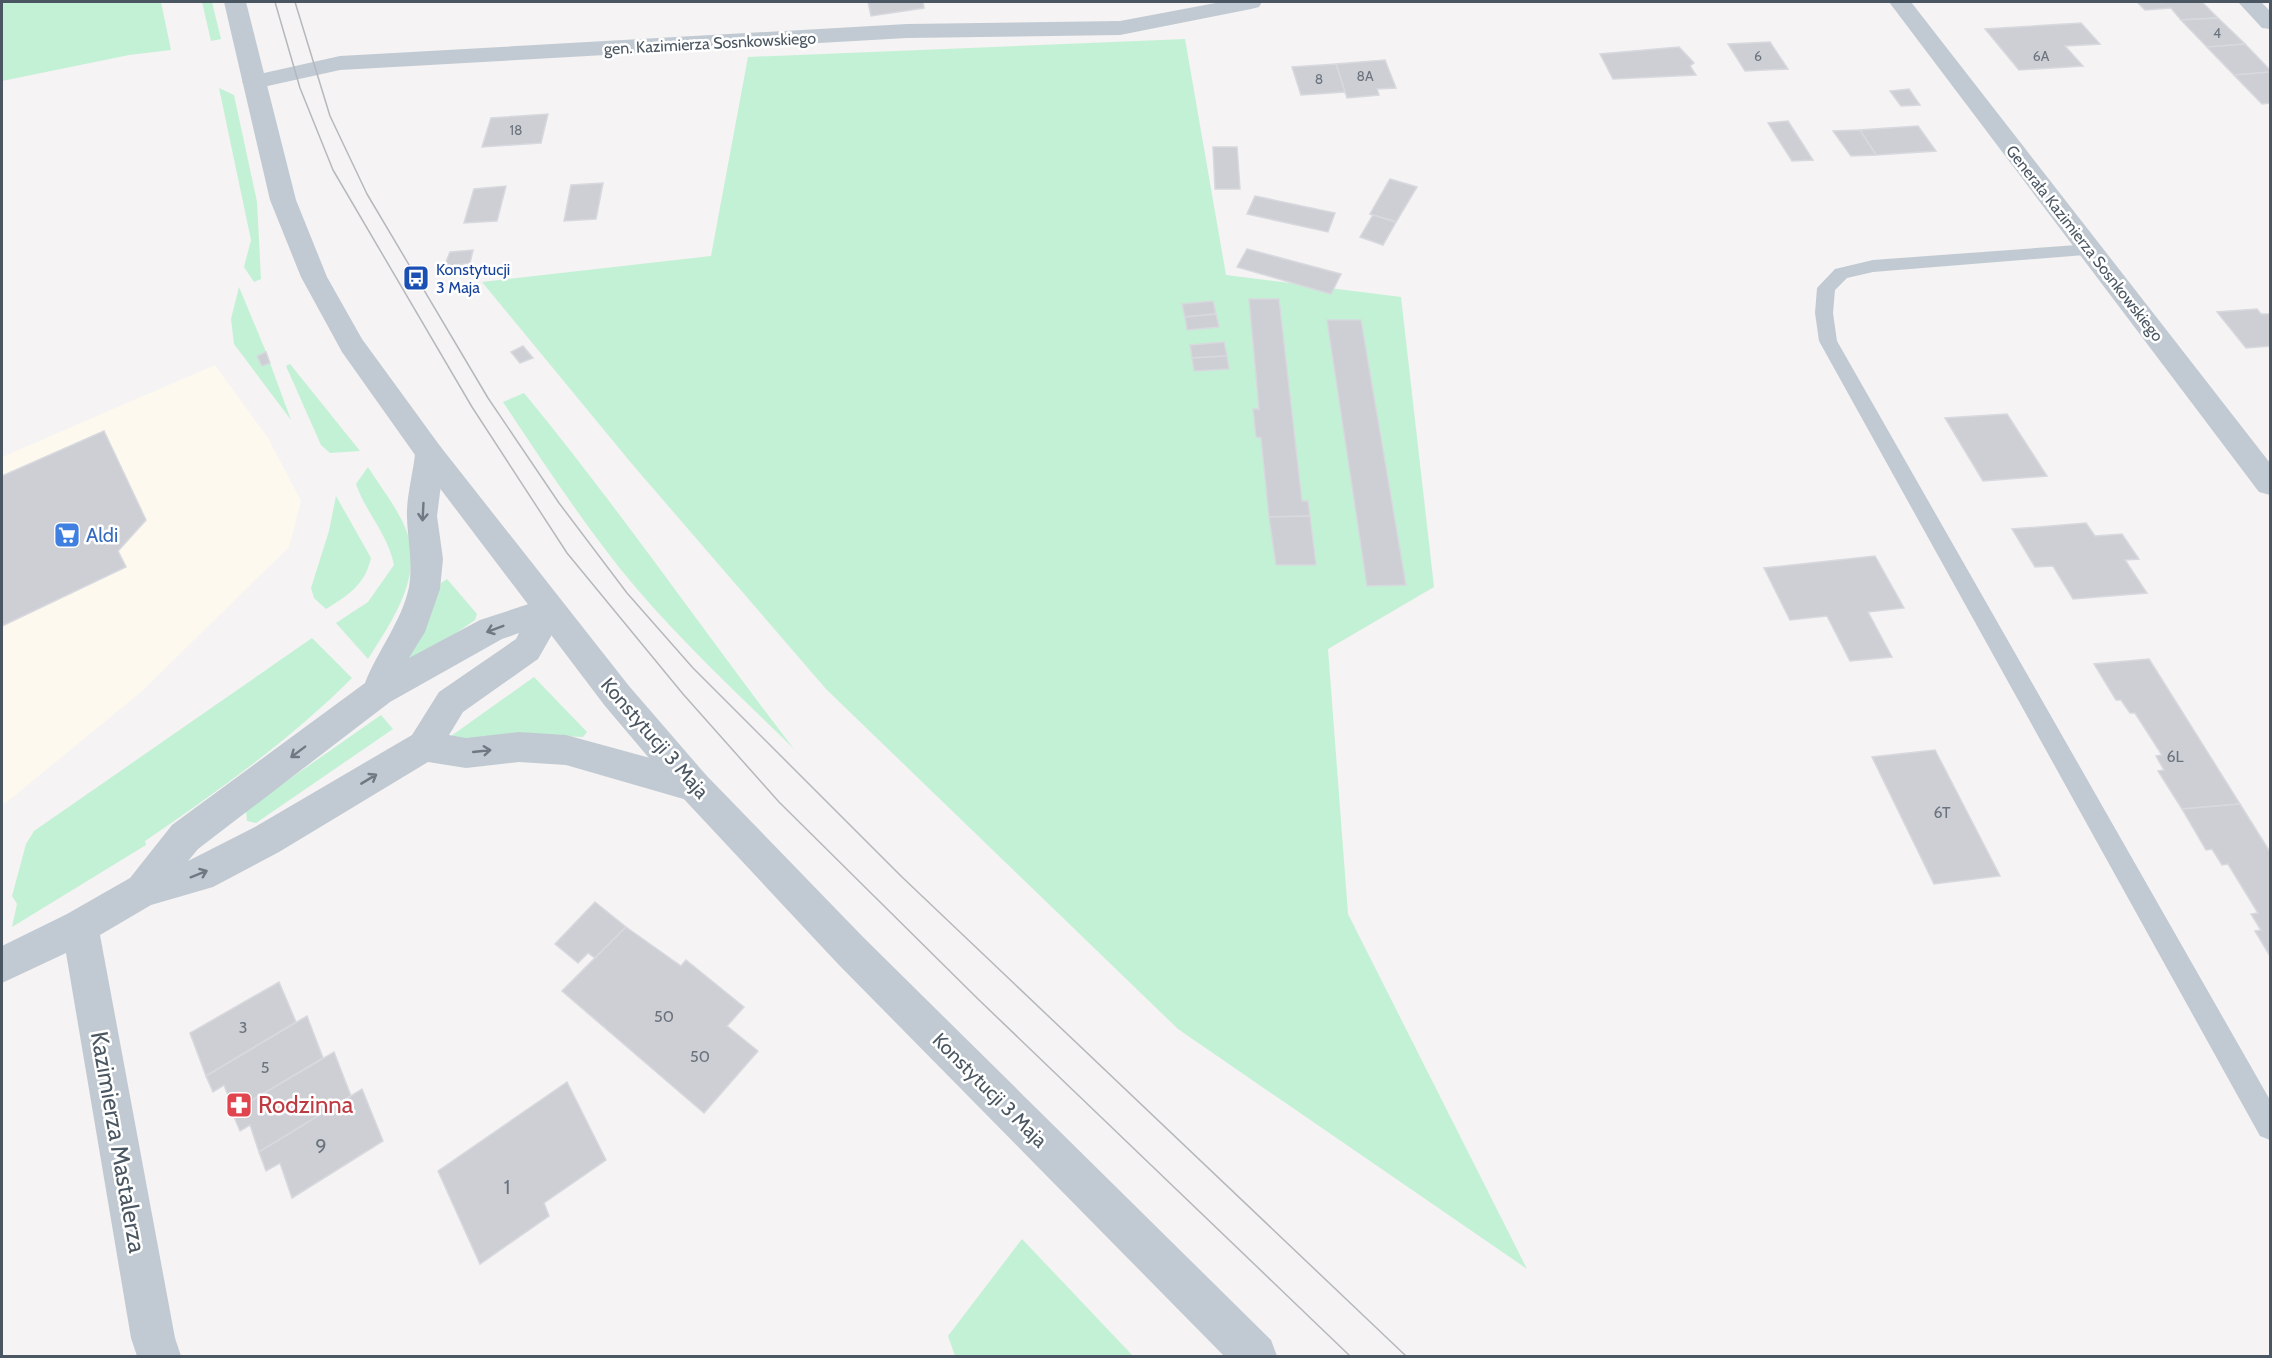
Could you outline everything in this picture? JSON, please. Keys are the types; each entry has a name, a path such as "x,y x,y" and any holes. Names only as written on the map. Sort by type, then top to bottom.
{"street":[{"name":"Konstytucji 3 Maja","path":"235,2 283,200 315,277 352,345 430,454 617,696 694,786 851,951 1255,1356"},
{"path":"1160,9 1251,2"},
{"name":"Generała Kazimierza Sosnkowskiego","path":"1900,2 2271,484"},
{"path":"2249,2 2271,23"},
{"name":"gen. Kazimierza Sosnkowskiego","path":"254,82 340,63 907,31 1120,28 1160,9"},
{"path":"378,692 392,657 409,632 424,590 428,559 422,516 430,454"},
{"path":"143,890 185,837 378,692 491,629 550,610"},
{"path":"2,965 80,927 143,890 200,875 266,840 424,746 451,702 527,649 550,610"},
{"path":"424,746 466,753 519,747 566,750 694,786"},
{"name":"Kazimierza Mastalerza","path":"80,927 153,1338 159,1356"}],"lane":[{"path":"2091,250 1873,266 1841,273 1826,288 1824,313 1828,341 2271,1126"}],"shaded area":[{"path":"215,365 268,438 301,501 289,547 141,692 2,806 2,457"}],"green space":[{"path":"2,2 161,2 171,50 129,55 2,81"},
{"path":"202,2 212,2 221,39 211,41"},
{"path":"1185,39 1226,275 1401,297 1434,587 1328,649 1348,914 1527,1269 1178,1029 826,689 632,464 482,282 711,256 748,57"},
{"path":"219,88 234,95 257,202 261,279 254,282 244,267 251,240"},
{"path":"239,287 266,352 258,357 262,366 270,363 291,420 234,344 231,319"},
{"path":"290,364 360,451 330,453 321,445 286,366"},
{"path":"524,393 627,525 794,749 684,640 642,595 606,551 503,402"},
{"path":"368,467 400,517 408,535 411,568 402,600 368,659 336,623 368,602 394,565 387,543 365,505 356,484"},
{"path":"336,496 371,558 360,582 348,594 326,609 314,598 311,588 329,531"},
{"path":"447,579 477,614 475,620 408,666 403,666 420,639 441,583"},
{"path":"312,638 352,678 278,744 145,841 146,845 12,927 17,904 12,896 26,844 34,831"},
{"path":"534,677 587,732 583,737 509,734 452,742 451,736"},
{"path":"381,715 393,729 256,823 247,821 246,811 251,806"},
{"path":"1022,1239 1133,1356 955,1356 948,1336"}],"building":[{"path":"868,2 923,2 924,8 871,16"},
{"path":"2137,2 2202,2 2218,18 2181,20 2171,8 2145,10"},
{"path":"2218,18 2245,44 2207,47 2181,20"},
{"path":"2081,23 2100,44 2065,46 2083,66 2019,70 1985,29"},
{"path":"1770,42 1788,69 1745,71 1728,44"},
{"path":"2245,44 2270,72 2234,75 2207,47"},
{"path":"1679,47 1694,63 1690,66 1696,75 1613,79 1600,54"},
{"path":"1385,60 1396,88 1377,89 1379,95 1347,98 1336,64"},
{"path":"1336,64 1345,92 1301,95 1292,67"},
{"path":"2270,72 2270,103 2262,104 2234,75"},
{"path":"1909,89 1920,105 1901,106 1890,91"},
{"path":"548,114 541,143 482,147 491,118"},
{"path":"1788,121 1813,160 1792,161 1768,123"},
{"path":"1918,126 1936,151 1876,155 1860,130"},
{"path":"1860,130 1876,155 1851,156 1833,131"},
{"path":"1213,147 1237,147 1240,189 1215,189"},
{"path":"1390,179 1417,187 1396,222 1370,214"},
{"path":"603,183 596,219 564,221 571,185"},
{"path":"506,186 497,221 464,223 474,189"},
{"path":"1255,196 1335,213 1328,232 1247,214"},
{"path":"1373,215 1396,222 1383,245 1360,237"},
{"path":"1247,249 1341,274 1331,294 1237,267"},
{"path":"473,250 470,263 444,267 450,252"},
{"path":"1249,299 1279,299 1302,501 1308,501 1310,516 1269,517 1261,438 1256,437 1253,409 1259,409"},
{"path":"1213,301 1216,314 1185,317 1182,304"},
{"path":"2257,309 2261,314 2270,314 2270,346 2246,348 2217,312"},
{"path":"1216,314 1219,327 1187,330 1185,317"},
{"path":"1327,320 1361,320 1406,585 1367,586"},
{"path":"1224,342 1227,356 1192,358 1190,345"},
{"path":"523,346 533,358 520,363 511,352"},
{"path":"266,352 270,363 262,366 257,356"},
{"path":"1227,356 1229,369 1194,371 1192,358"},
{"path":"2007,414 2047,476 1983,481 1945,418"},
{"name":"Aldi","path":"104,431 146,520 118,551 126,567 2,626 2,476"},
{"path":"1310,516 1316,565 1276,565 1269,517"},
{"path":"2086,523 2095,536 2122,534 2139,559 2125,560 2147,593 2073,599 2053,566 2035,567 2012,529"},
{"path":"1875,556 1904,608 1868,612 1892,657 1850,661 1827,616 1790,620 1764,568"},
{"path":"2149,659 2240,804 2182,809 2158,771 2164,770 2156,756 2162,755 2135,713 2130,713 2121,700 2116,700 2094,664"},
{"path":"1935,750 2000,876 1934,884 1872,757"},
{"path":"2240,804 2270,852 2270,956 2255,931 2261,930 2251,914 2258,913 2228,864 2222,865 2212,849 2206,850 2182,809"},
{"path":"595,902 626,927 595,958 588,953 578,963 555,944"},
{"path":"626,927 681,966 686,960 744,1007 727,1026 758,1051 704,1113 562,991"},
{"path":"279,982 296,1022 206,1076 190,1033"},
{"path":"307,1016 323,1058 234,1111 224,1085 213,1092 206,1076"},
{"path":"334,1052 351,1096 259,1152 250,1125 240,1131 232,1112"},
{"path":"567,1082 606,1160 544,1203 549,1216 480,1264 438,1171"},
{"path":"362,1089 383,1141 292,1198 280,1163 266,1171 259,1152"}],"tram line":[{"path":"275,2 300,88 333,170 472,407 567,553 683,694 779,802 978,999 1350,1356"},
{"path":"295,2 330,116 367,194 488,398 559,503 627,593 693,668 902,877 1406,1356"}],"place":[{"name":"Konstytucji 3 Maja","path":"416,278"},
{"name":"Aldi","path":"67,535"},
{"name":"Rodzinna","path":"239,1105"}]}
